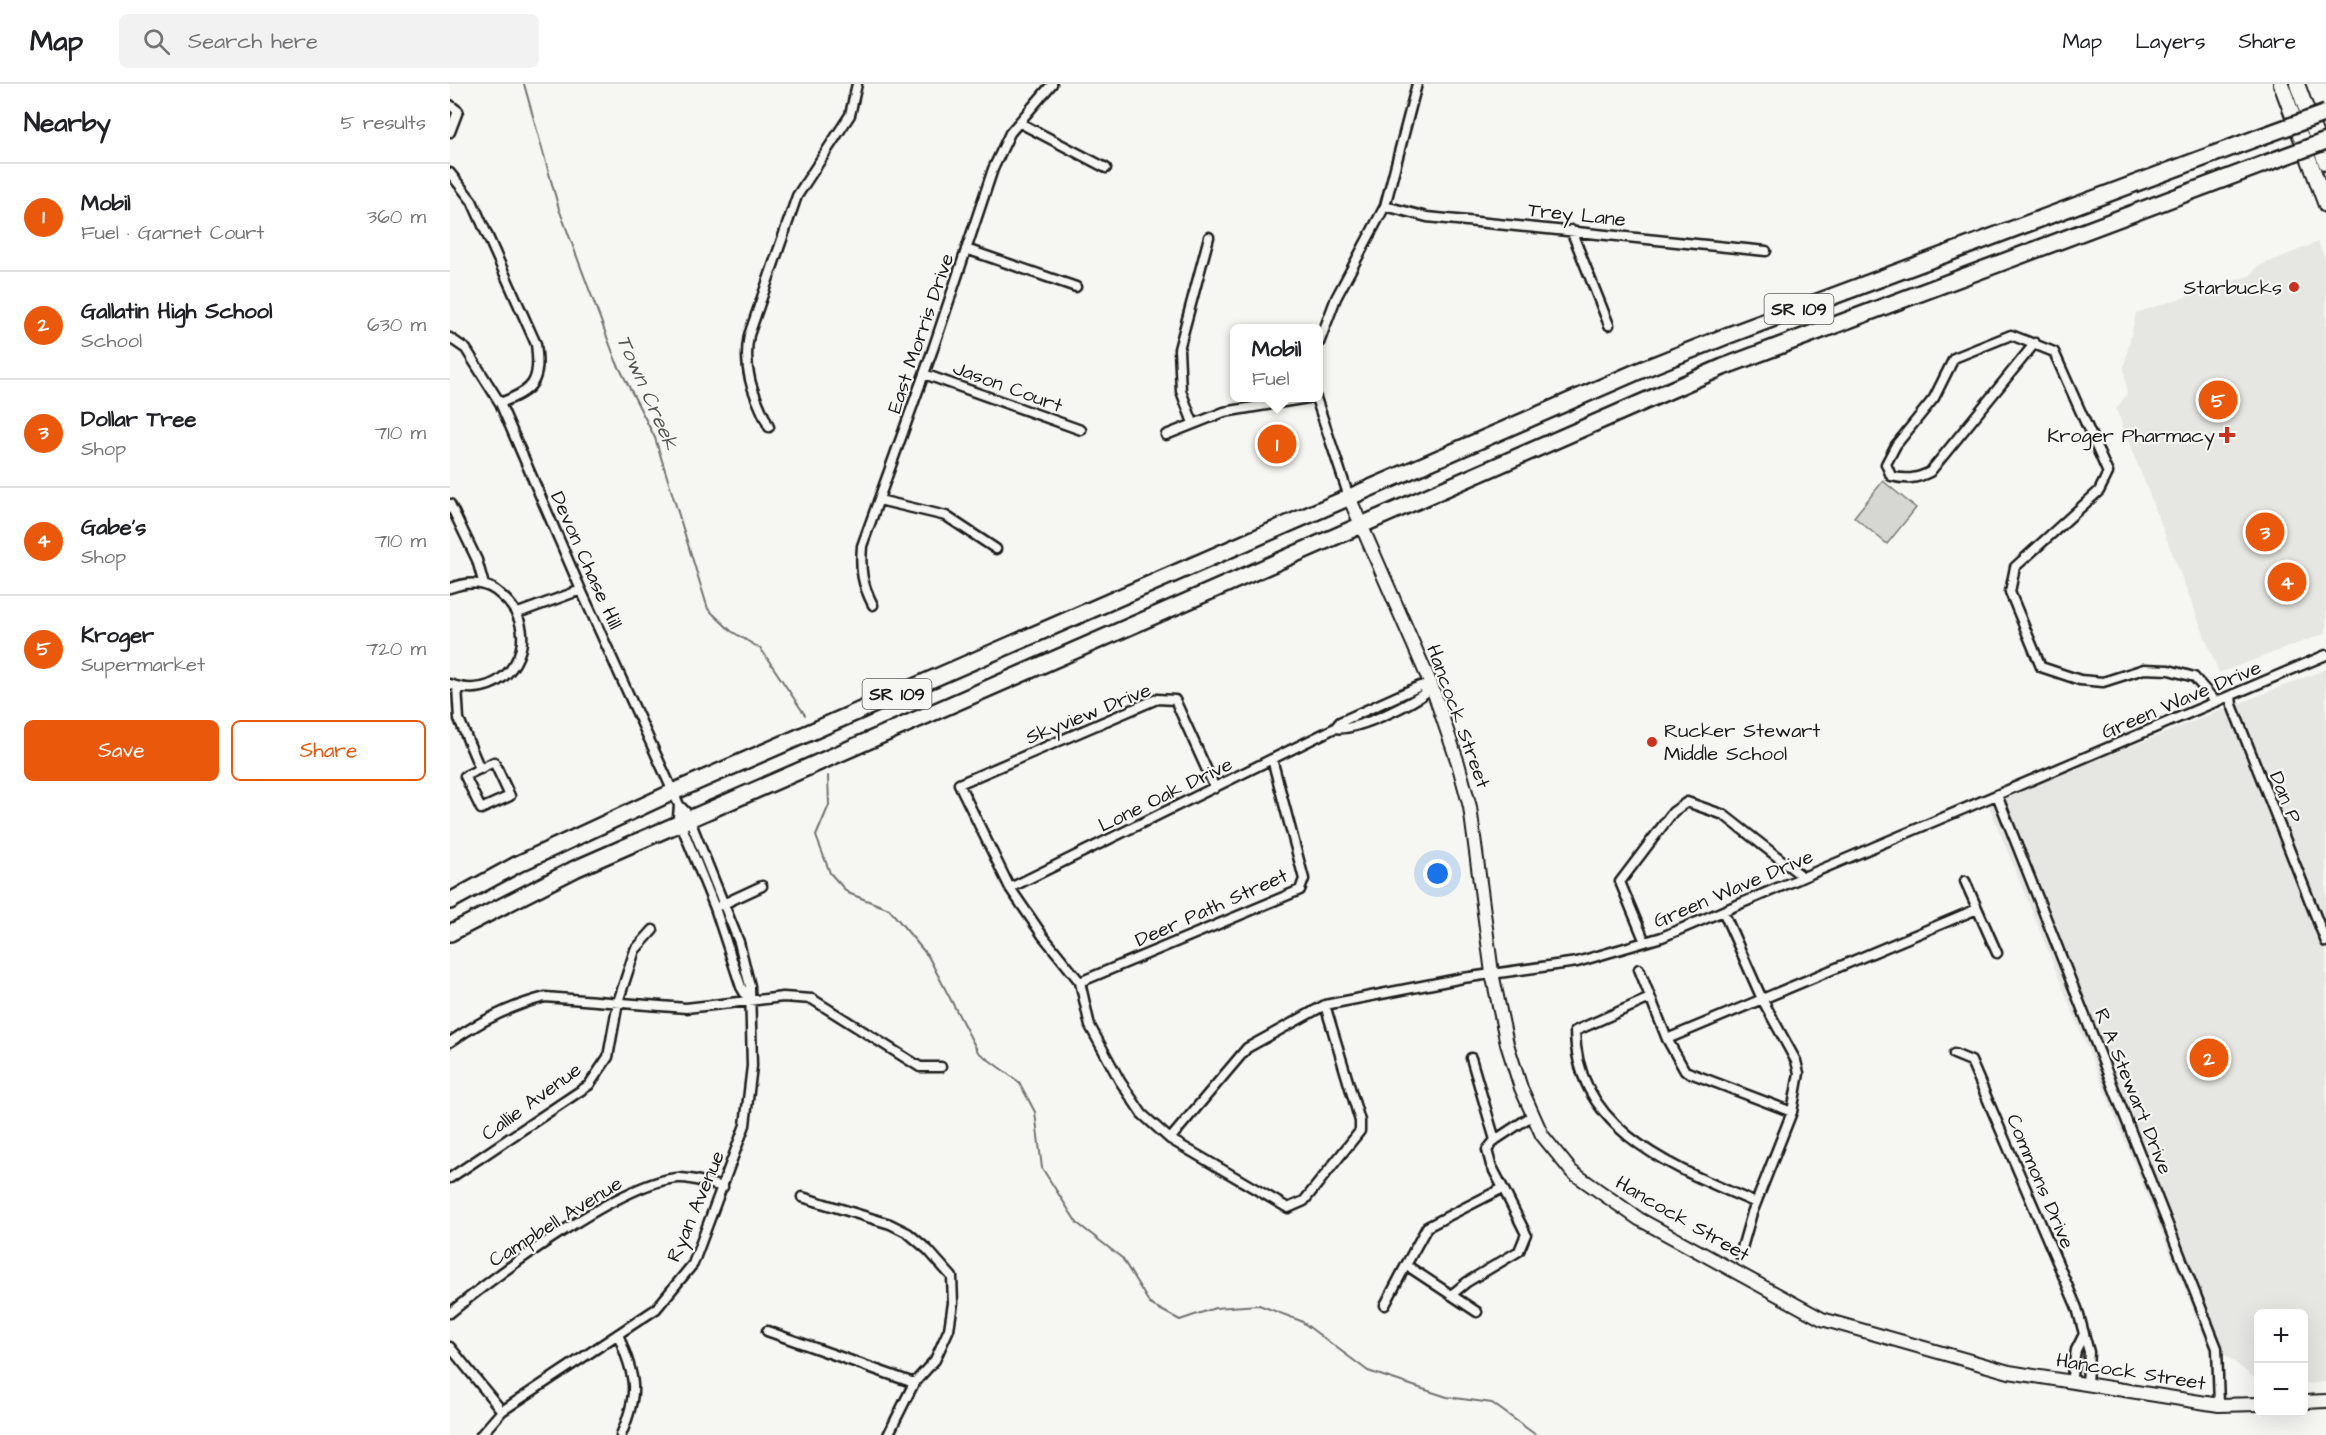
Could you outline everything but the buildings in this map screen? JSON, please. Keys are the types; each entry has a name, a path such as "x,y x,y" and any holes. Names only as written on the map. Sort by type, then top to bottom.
{"highway":[{"name":"SR 109","path":"450,901 518,864 676,798 1349,497 1729,335 2326,113"},
{"name":"SR 109","path":"450,933 521,894 685,820 1723,367 2326,141"}],"main road":[{"path":"2281,84 2326,205"},
{"path":"2297,84 2326,163"}],"street":[{"path":"769,427 751,389 746,370 745,355 749,335 797,196 850,115 857,84"},
{"name":"East Morris Drive","path":"873,605 863,586 860,570 862,546 924,374 993,169 1010,134 1052,84"},
{"path":"1323,332 1336,298 1385,206 1416,84"},
{"path":"450,105 458,111 450,132"},
{"path":"1020,123 1106,168"},
{"path":"450,173 472,201 536,344 539,364 534,382 525,393 500,403"},
{"name":"Trey Lane","path":"1385,206 1427,217 1766,251"},
{"path":"1571,230 1609,326"},
{"path":"1193,423 1181,391 1179,349 1209,237"},
{"path":"966,249 1076,287"},
{"path":"2035,343 1930,472 1917,478 1903,479 1891,476 1886,464 1896,445 1934,398 1954,358 2011,334 2035,343 2054,352 2108,473 2099,491 2016,567 2010,592 2041,667 2079,680 2103,682 2144,669 2169,670 2194,677 2216,702"},
{"name":"Devon Chase Hill","path":"450,338 466,349 500,403 581,590 676,798"},
{"name":"Jason Court","path":"924,374 1081,430"},
{"path":"1166,435 1224,412 1284,402"},
{"name":"Hancock Street","path":"1317,402 1349,497 1432,687 1470,807 1492,973 1508,1048 1542,1135 1572,1172 1639,1219 1822,1319 2009,1372 2219,1405 2254,1404"},
{"path":"879,500 946,516 996,549"},
{"path":"450,504 477,560 484,585"},
{"path":"450,588 465,583 493,588 514,606 523,633 521,651 510,670 495,682 484,687 454,686 459,719 480,769"},
{"path":"518,613 581,590"},
{"name":"Green Wave Drive","path":"1170,1139 1247,1048 1325,1005 1492,973 1577,962 1645,942 2216,702 2231,701 2326,655"},
{"name":"Lone Oak Drive","path":"1010,888 1335,728 1340,722 1420,686 1432,687"},
{"name":"Skyview Drive","path":"1010,888 959,784 1157,699 1175,700 1215,788"},
{"name":"Dan P","path":"2231,701 2326,942"},
{"name":"Deer Path Street","path":"1080,982 1300,890 1304,879 1272,759"},
{"path":"494,762 510,796 481,809 465,776 480,769 494,762"},
{"name":"R A Stewart Drive","path":"1998,795 2217,1348 2219,1405"},
{"name":"Ryan Avenue","path":"481,1435 502,1411 656,1309 693,1264 745,1125 752,1066 748,999 750,986 739,942 724,903 676,798"},
{"path":"1645,942 1620,882 1673,812 1688,802 1724,815 1803,877"},
{"name":"Ryan Avenue","path":"685,820 741,987 748,999"},
{"path":"1965,881 1997,953"},
{"path":"715,908 762,886"},
{"path":"1010,888 1043,936 1080,982 1090,1026 1106,1058 1142,1114 1170,1139 1288,1208 1304,1201 1360,1131 1360,1121 1325,1005"},
{"path":"1666,1039 1977,909"},
{"path":"1723,911 1761,999 1796,1060 1799,1072 1792,1112 1756,1203 1740,1255"},
{"name":"Callie Avenue","path":"450,1178 589,1085 608,1058 618,1002 635,950 653,930"},
{"path":"1639,969 1666,1039 1685,1071 1792,1112"},
{"path":"450,1042 481,1021 522,1003 545,997 686,1008 748,999 783,997 812,999 920,1067 941,1067"},
{"path":"1650,998 1575,1031 1575,1055 1581,1078 1605,1115 1628,1138 1669,1164 1756,1203"},
{"name":"Commons Drive","path":"1954,1054 1971,1061 2077,1308 2089,1352 2087,1384"},
{"path":"1471,1058 1495,1140"},
{"path":"1451,1295 1467,1282 1520,1251 1526,1234 1491,1165 1487,1150 1495,1140 1533,1115"},
{"name":"Campbell Avenue","path":"450,1313 476,1292 581,1220 638,1188 679,1178 723,1186"},
{"path":"1385,1305 1428,1227 1503,1188"},
{"path":"802,1197 890,1224 908,1233 928,1250 952,1277 953,1303 949,1329 935,1360 914,1383 888,1435"},
{"path":"1406,1265 1477,1312"},
{"path":"767,1331 914,1383"},
{"path":"2071,1382 2076,1350 2084,1333"},
{"path":"618,1334 631,1366 634,1386 633,1405 621,1435"},
{"path":"450,1347 502,1411"},
{"path":"2308,1402 2326,1401"}],"shaded area":[{"path":"2318,242 2326,261 2326,633 2219,673 2116,409 2127,394 2124,367 2136,313 2251,275 2257,267"},
{"path":"1883,481 1916,508 1887,544 1854,517"},
{"path":"2326,669 2326,1382 2308,1384 2308,1309 2254,1309 2254,1378 2226,1355 2214,1361 1988,803"}],"waterway":[{"name":"Town Creek","path":"524,84 559,209 616,361 655,438 708,609 731,631 761,649 805,715"},
{"name":"Town Creek","path":"828,776 829,805 816,836 830,873 848,893 889,909 928,956 978,1052 1019,1082 1035,1112 1042,1168 1077,1223 1122,1258 1150,1304 1180,1320 1215,1308 1259,1305 1301,1321 1368,1371 1447,1397 1492,1403 1536,1435"}],"place":[{"name":"Starbucks","path":"2294,287"},
{"name":"Kroger","path":"2218,400"},
{"name":"Kroger Pharmacy","path":"2227,435"},
{"name":"Mobil","path":"1277,444"},
{"name":"Dollar Tree","path":"2265,532"},
{"name":"Gabe's","path":"2287,582"},
{"name":"Rucker Stewart Middle School","path":"1652,742"},
{"name":"Gallatin High School","path":"2209,1058"}]}
